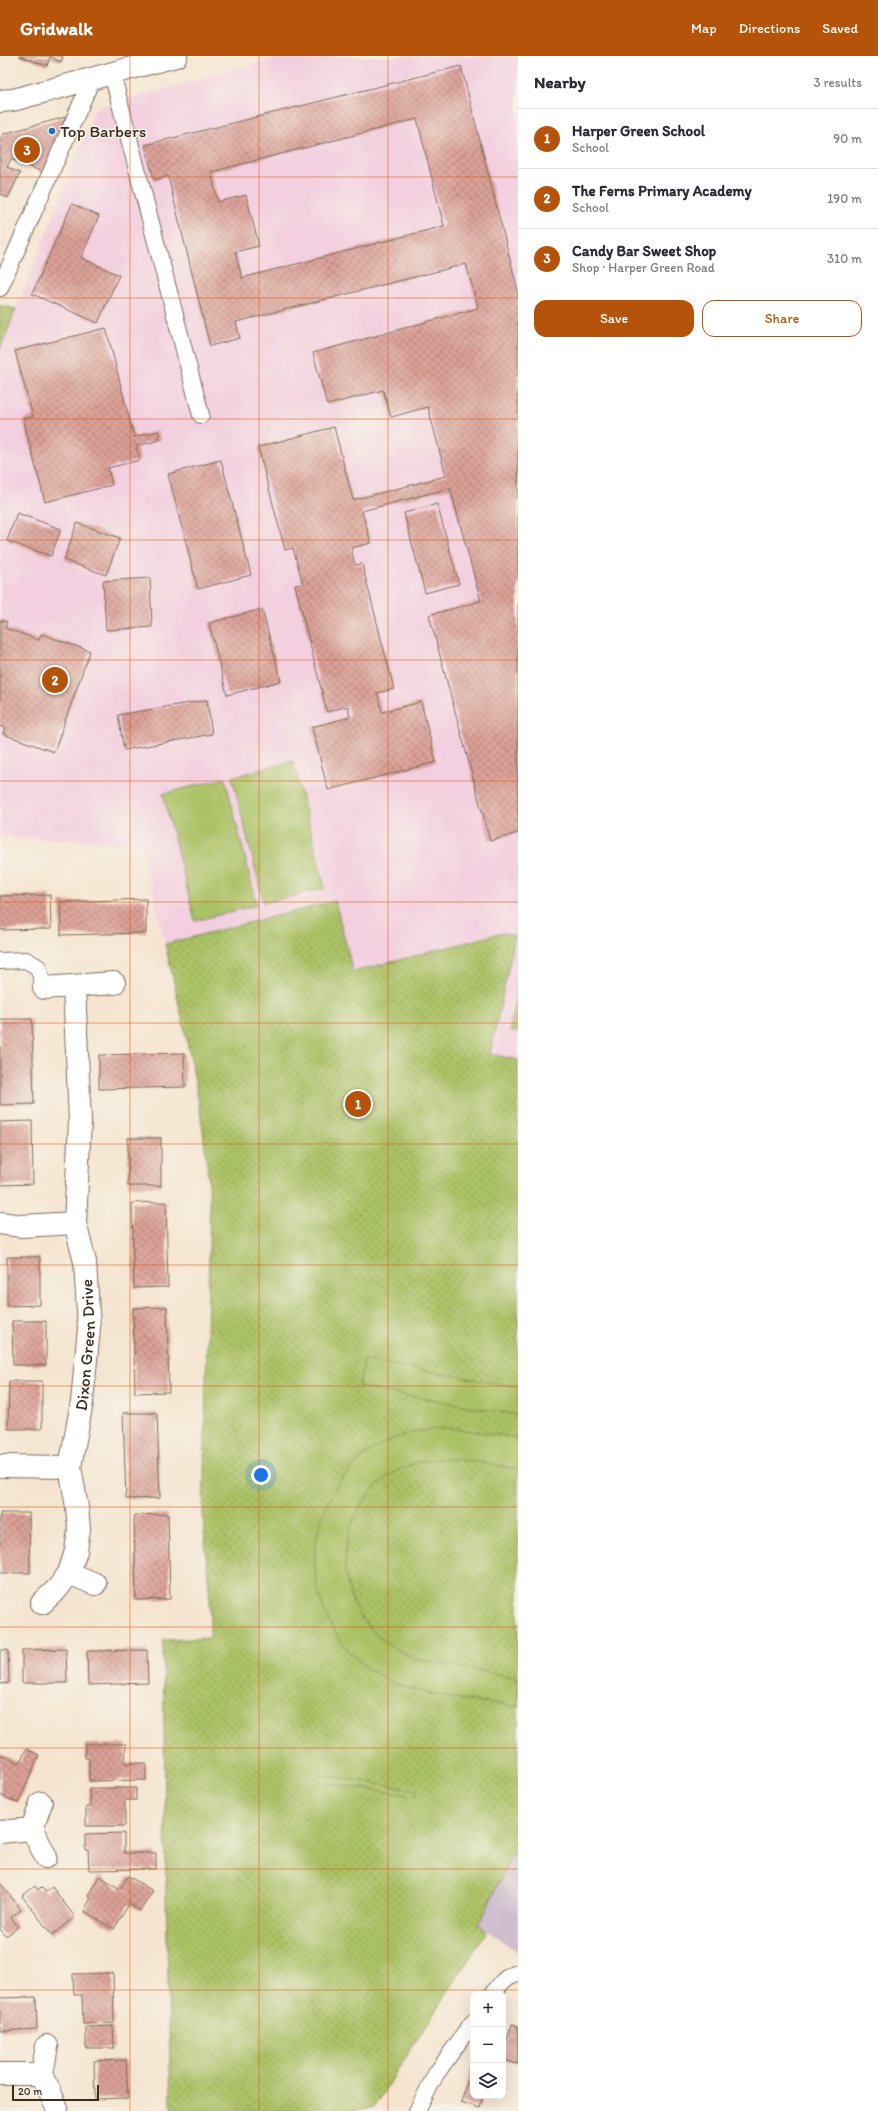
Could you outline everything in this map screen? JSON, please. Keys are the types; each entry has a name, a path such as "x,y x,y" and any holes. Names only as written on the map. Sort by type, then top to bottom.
{"street":[{"path":"0,101 13,100 176,56"},
{"path":"44,988 114,983"},
{"name":"Dixon Green Drive","path":"42,1603 58,1588 69,1573 76,1550 79,1529 70,1467 82,1402 89,1328 85,1262 75,1223 80,1121 74,986"},
{"path":"0,1223 22,1226 75,1223"},
{"path":"0,1466 70,1467"},
{"path":"69,1573 95,1584"},
{"path":"41,1803 32,1829 46,1857"},
{"path":"0,1832 32,1829"},
{"path":"47,2046 42,2074 57,2108"},
{"path":"0,2074 42,2074"}],"lane":[{"path":"112,73 201,415"},
{"path":"0,288 92,79"},
{"path":"0,961 26,960 38,967 44,988"},
{"path":"494,1991 502,1981 511,1975 518,1973"},
{"path":"417,2111 433,2079 470,2026"}],"shaded area":[{"path":"285,56 518,56 518,1841 479,1925 487,1931 374,2107 348,2111 171,2111 166,1898 163,1640 210,1638 210,1600 203,1518 210,1201 207,1157 191,1051 141,844 0,836 0,350 96,108"},
{"path":"518,1841 518,1952 479,1925"}],"green space":[{"path":"0,305 16,309 0,350"},
{"path":"293,761 325,888 264,903 232,777"},
{"path":"225,778 257,905 195,921 163,794"},
{"path":"335,901 353,972 502,933 515,936 490,1054 518,1060 518,1841 479,1925 487,1931 374,2107 348,2111 171,2111 166,1898 163,1640 210,1638 210,1600 203,1518 210,1201 204,1136 199,1104 187,1040 165,944"},
{"path":"518,986 518,1032 510,1031"},
{"path":"364,1360 518,1387 518,1415 359,1387"},
{"path":"451,1428 518,1438 518,1469 456,1459 443,1459 419,1462 396,1471 378,1485 363,1503 352,1523 346,1546 345,1569 349,1592 359,1614 370,1629 383,1641 407,1655 415,1659 518,1678 518,1707 464,1700 426,1693 392,1682 377,1674 350,1652 331,1624 319,1594 315,1561 319,1529 330,1498 349,1471 376,1448 394,1439 422,1431"},
{"path":"320,1775 417,1790 416,1796 319,1782"}],"building":[{"path":"19,56 63,56 61,62 50,57 47,66"},
{"path":"461,66 518,291 518,833 490,841 429,615 481,601 450,488 362,511 371,543 351,548 355,565 362,564 394,689 377,693 382,712 421,702 436,762 328,790 312,727 350,717 348,706 327,712 295,585 303,584 293,548 285,550 258,447 334,427 353,500 446,476 428,407 391,417 383,390 327,405 313,353 478,308 466,264 236,322 240,338 210,346 168,176 154,180 145,145","holes":["417,119 444,226 242,278 235,252 259,246 246,195 218,202 211,172"]},
{"path":"69,116 45,173 11,159 7,167 20,173 8,198 0,194 0,140 3,134"},
{"path":"72,204 99,216 81,258 119,275 98,323 32,294"},
{"path":"106,328 134,437 158,431 160,440 136,446 140,460 108,468 112,485 45,502 23,419 33,417 15,351"},
{"path":"221,460 251,575 198,589 168,474"},
{"path":"437,504 459,584 425,593 404,513"},
{"path":"17,513 61,529 51,556 7,541"},
{"path":"77,523 120,538 106,575 64,560"},
{"path":"150,578 152,627 106,630 103,581"},
{"path":"262,609 281,681 227,695 209,623"},
{"path":"0,620 7,622 5,628 39,640 41,634 90,651 54,752 3,734 5,728 0,726"},
{"path":"207,700 212,734 124,750 118,715"},
{"path":"50,895 51,929 0,930 0,896"},
{"path":"146,899 146,933 61,935 60,902"},
{"path":"0,1019 32,1019 34,1104 0,1105"},
{"path":"184,1053 185,1087 99,1089 99,1055"},
{"path":"32,1121 33,1184 0,1185 0,1122"},
{"path":"128,1138 161,1138 161,1186 128,1186"},
{"path":"166,1202 168,1287 134,1288 132,1203"},
{"path":"7,1257 40,1257 40,1305 7,1306"},
{"path":"167,1307 169,1392 135,1393 133,1308"},
{"path":"12,1321 46,1321 46,1365 13,1365"},
{"path":"9,1381 42,1381 42,1429 8,1429"},
{"path":"123,1413 157,1413 160,1498 126,1499"},
{"path":"0,1513 29,1513 30,1573 0,1573"},
{"path":"168,1514 170,1599 136,1600 134,1515"},
{"path":"66,1649 67,1683 22,1683 22,1650"},
{"path":"0,1650 8,1650 9,1683 0,1684"},
{"path":"147,1650 148,1683 88,1685 87,1651"},
{"path":"85,1744 126,1744 125,1763 146,1763 146,1780 89,1781 89,1758 85,1758"},
{"path":"26,1749 39,1755 18,1803 0,1795 0,1754 20,1763"},
{"path":"89,1788 136,1788 136,1800 125,1800 125,1826 86,1826 86,1807 90,1807"},
{"path":"124,1833 124,1853 156,1853 156,1869 89,1870 88,1850 85,1850 85,1834"},
{"path":"99,1876 120,1889 128,1876 153,1891 140,1911 129,1904 114,1929 84,1911 91,1898 88,1896"},
{"path":"0,1882 21,1910 11,1917 18,1927 6,1936 0,1929"},
{"path":"35,1886 38,1890 41,1887 46,1892 52,1887 75,1917 52,1935 22,1896"},
{"path":"113,1973 114,2023 83,2024 82,1995 74,1995 73,1974"},
{"path":"36,1997 37,2029 0,2031 0,1998"},
{"path":"512,2024 518,2026 518,2064 506,2061 506,2043"},
{"path":"113,2026 114,2048 86,2048 86,2027"},
{"path":"126,2060 128,2098 95,2099 94,2061"},
{"path":"470,2072 470,2099 482,2099 480,2108 461,2102"}],"place":[{"name":"Top Barbers","path":"52,131"},
{"name":"Candy Bar Sweet Shop","path":"27,150"},
{"name":"The Ferns Primary Academy","path":"55,680"},
{"name":"Harper Green School","path":"358,1104"}]}
